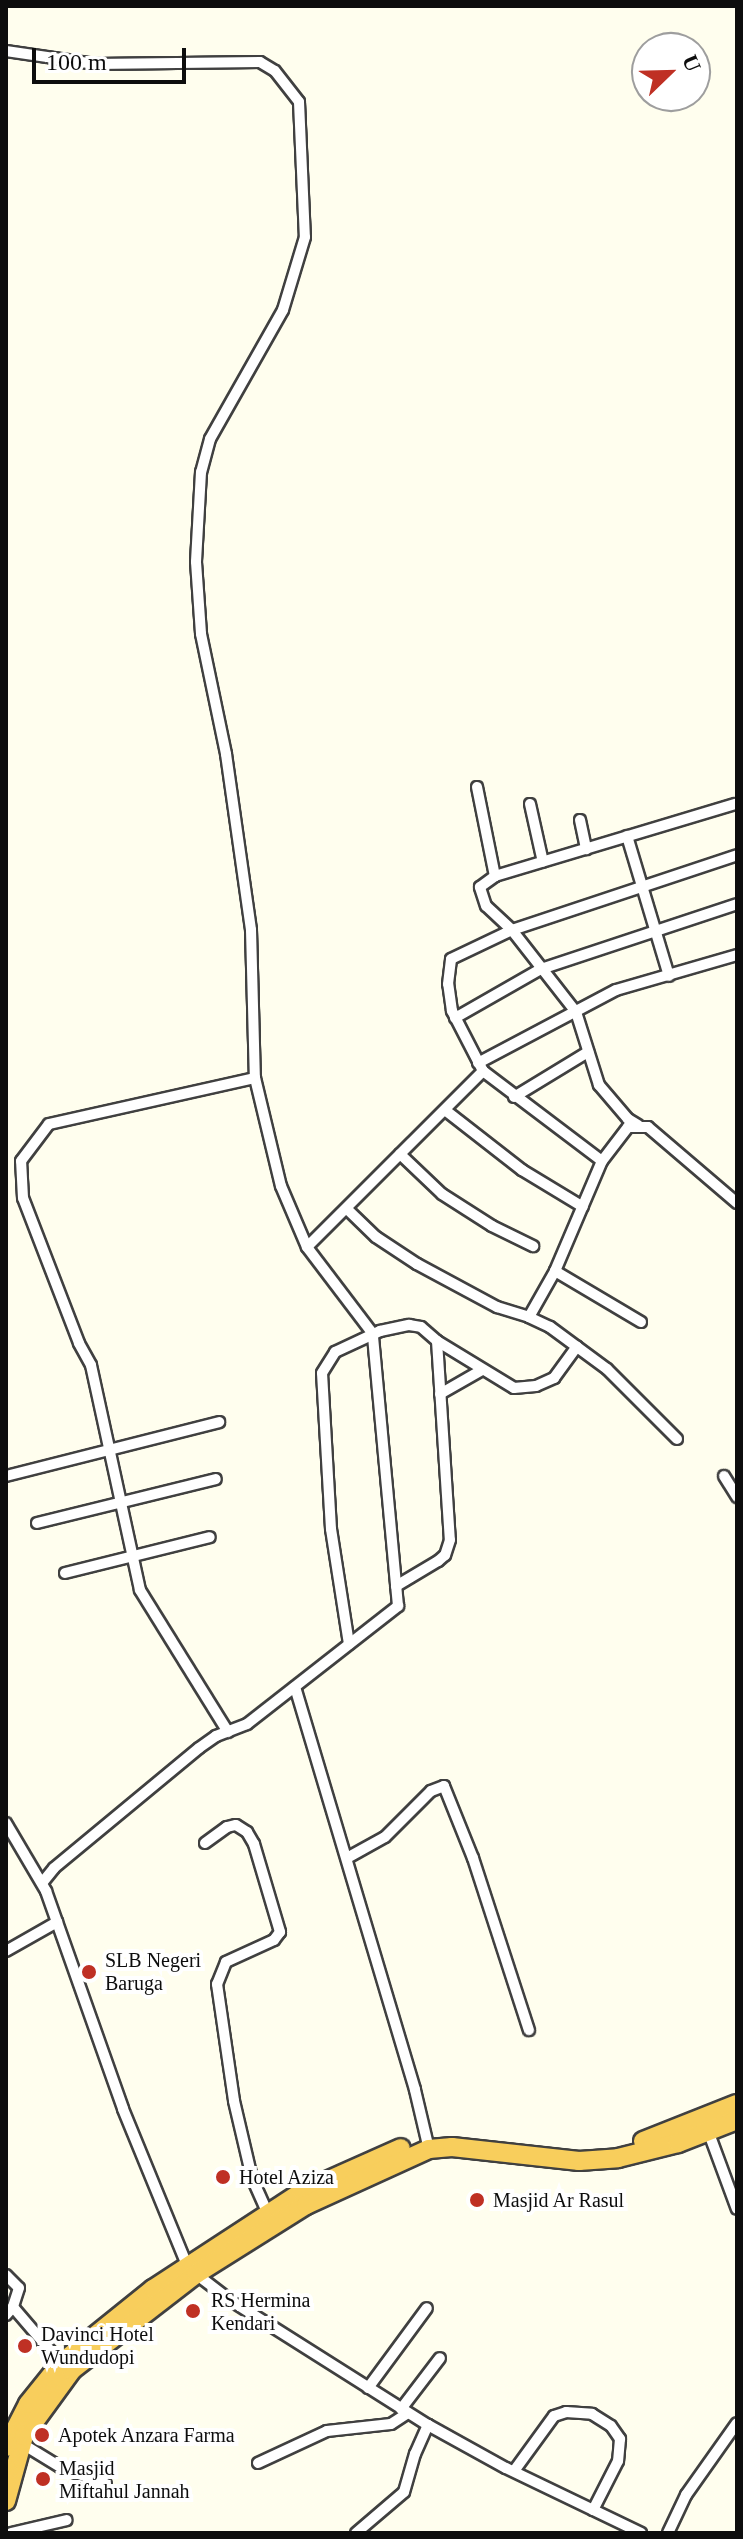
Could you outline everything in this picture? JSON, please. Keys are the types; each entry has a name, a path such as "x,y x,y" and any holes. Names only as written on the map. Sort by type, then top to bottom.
{"highway":[{"path":"706,2125 737,2104"},
{"path":"14,2445 72,2370 192,2270 302,2192 362,2163 462,2136 543,2147 600,2149 737,2120"},
{"path":"6,2501 14,2445 28,2404 61,2363 93,2334 192,2270 306,2205 428,2144"}],"street":[{"path":"6,51 95,64 260,62 275,71 299,102 305,237 283,310 210,439 201,472 196,562 200,624 228,768 251,930 255,1078 281,1186 307,1247 373,1334 398,1606 247,1724 199,1748 54,1868 42,1883"},
{"path":"477,787 495,876"},
{"path":"530,804 543,862"},
{"path":"735,804 495,876 480,887 486,906 512,930 576,1012 599,1085 628,1119 648,1127 737,1203"},
{"path":"580,820 586,849"},
{"path":"627,836 669,976"},
{"path":"602,1161 514,1097 480,1067 455,1018 448,984 451,959 512,930 737,855"},
{"path":"455,1018 541,969 737,904"},
{"path":"307,1247 445,1110 480,1067 589,1002 616,990 737,955"},
{"path":"514,1097 588,1052"},
{"path":"228,1732 143,1597 91,1365 79,1343 23,1198 21,1161 49,1124 255,1078"},
{"path":"445,1110 522,1170 583,1207"},
{"path":"529,1317 555,1271 602,1161 620,1133 638,1125"},
{"path":"400,1154 442,1194 492,1226 533,1246"},
{"path":"347,1209 376,1237 417,1264 497,1307 529,1317 577,1346 607,1369 677,1439"},
{"path":"555,1271 641,1322"},
{"path":"349,1644 331,1529 322,1373 335,1352 373,1334 409,1325 421,1327 437,1341 514,1388 536,1386 554,1378 577,1346"},
{"path":"396,1586 438,1561 449,1547 437,1341"},
{"path":"440,1394 482,1370"},
{"path":"6,1476 109,1447 219,1422"},
{"path":"724,1476 737,1497"},
{"path":"37,1523 216,1479"},
{"path":"65,1573 210,1537"},
{"path":"295,1687 428,2144"},
{"path":"347,1858 385,1837 431,1791 444,1786 473,1858 529,2030"},
{"path":"6,1823 42,1883 123,2109 192,2270 428,2425 641,2533"},
{"path":"205,1843 227,1827 236,1825 247,1832 280,1932 274,1940 226,1962 217,1984 234,2101 252,2178 268,2214"},
{"path":"6,1951 57,1922"},
{"path":"706,2125 737,2209"},
{"path":"725,2178 737,2173"},
{"path":"6,2275 19,2288 10,2311 61,2363"},
{"path":"368,2388 427,2308"},
{"path":"258,2463 327,2431 391,2424 405,2411 440,2358"},
{"path":"514,2471 554,2416 566,2412 592,2414 611,2426 620,2439 618,2461 593,2510"},
{"path":"668,2533 686,2495 737,2423"},
{"path":"356,2533 404,2492 415,2454 428,2425"},
{"path":"14,2445 106,2484"},
{"path":"11,2533 67,2520"}],"place":[{"name":"SLB Negeri Baruga","path":"89,1972"},
{"name":"Hotel Aziza","path":"223,2177"},
{"name":"Masjid Ar Rasul","path":"477,2200"},
{"name":"RS Hermina Kendari","path":"193,2311"},
{"name":"Davinci Hotel Wundudopi","path":"25,2346"},
{"name":"Apotek Anzara Farma","path":"42,2435"},
{"name":"Masjid Miftahul Jannah","path":"43,2479"}]}
